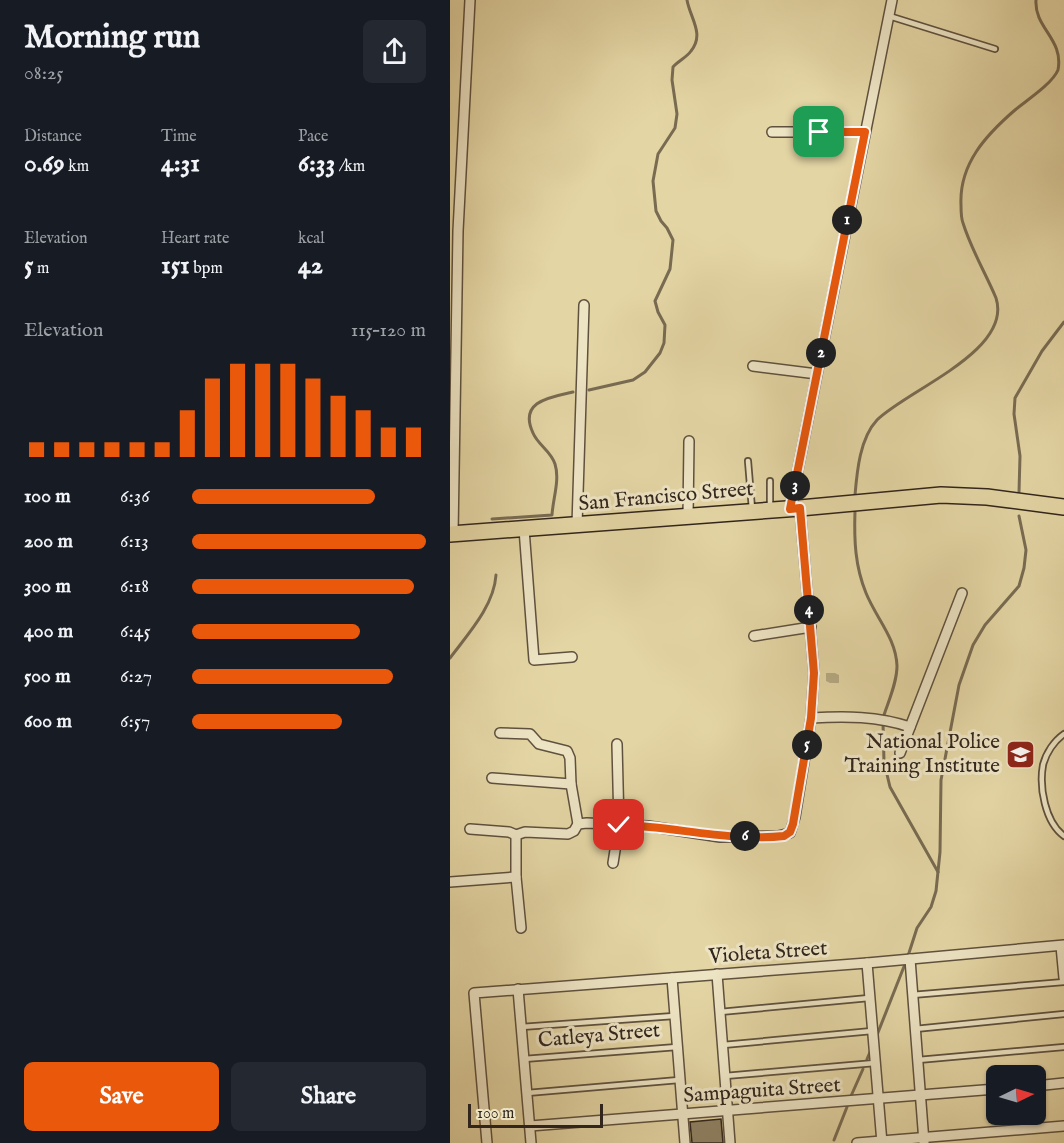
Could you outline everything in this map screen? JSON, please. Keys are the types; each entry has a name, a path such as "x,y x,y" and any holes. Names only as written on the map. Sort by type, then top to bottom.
{"main road":[{"name":"San Francisco Street","path":"451,534 961,495 1064,507"}],"street":[{"path":"451,534 458,231 470,0"},
{"path":"578,824 648,825 720,837 787,834 793,824 811,718 814,673 811,627 795,508 817,374 892,0"},
{"path":"772,132 865,132"},
{"path":"577,525 584,305"},
{"path":"753,366 817,374"},
{"path":"688,516 689,441"},
{"path":"524,529 534,660 572,657"},
{"path":"900,753 962,593"},
{"path":"754,636 811,627"},
{"path":"811,718 866,717 910,727"},
{"path":"470,829 509,832 516,835 525,832 568,834 574,831 578,824 571,784 570,756 564,749 538,744 530,734 500,733"},
{"path":"613,863 619,825 617,744"},
{"path":"492,778 571,784"},
{"path":"516,835 516,877 521,928"},
{"path":"450,882 516,877"},
{"path":"1063,946 1064,980"},
{"name":"Violeta Street","path":"487,1143 474,993 1063,946"},
{"path":"910,959 924,1140"},
{"path":"867,963 882,1142"},
{"path":"717,974 730,1143"},
{"path":"672,978 685,1143"},
{"path":"518,989 531,1143"},
{"path":"1046,1085 1064,1083"},
{"name":"Sampaguita Street","path":"530,1126 986,1090"},
{"path":"857,1143 924,1140 1064,1126"}],"lane":[{"path":"889,16 995,49"},
{"path":"748,461 752,510"},
{"path":"770,481 770,510"},
{"path":"1064,734 1049,750 1043,766 1043,788 1046,806 1053,823 1064,836"},
{"path":"912,995 1064,980"},
{"path":"720,1012 870,998"},
{"path":"915,1029 1064,1014"},
{"path":"521,1027 674,1016"},
{"path":"723,1045 873,1030"},
{"name":"Catleya Street","path":"524,1059 677,1047"},
{"path":"918,1060 1064,1047"},
{"path":"725,1076 875,1063"},
{"path":"527,1093 679,1080"}],"building":[{"path":"721,1119 723,1143 692,1143 690,1122"}],"waterway":[{"path":"589,390 633,380 645,372 660,353 664,343 665,325 655,301 670,269 673,240 656,211 653,181 658,154 675,128 677,114 672,80 673,67 689,53 697,38 687,0"},
{"path":"855,495 858,465 871,427 891,408 954,368 974,352 989,335 997,317 996,298 962,221 962,190 970,164 985,140 1015,110 1045,86 1058,70 1057,50 1039,18 1036,0"},
{"path":"1019,492 1020,456 1014,414 1015,398 1042,351 1064,322"},
{"path":"492,519 552,515 557,483 555,464 551,455 533,433 530,414 539,402 573,392"},
{"path":"855,511 857,563 866,593 889,637 896,656 896,678 884,715"},
{"path":"908,956 917,928 931,907 936,891 940,852 941,780 959,685 973,645 985,625 1019,586 1024,568 1026,550 1019,516"},
{"path":"450,658 485,609 496,575"},
{"path":"883,723 884,762 890,787 938,872"},
{"path":"877,1035 905,964"},
{"path":"867,1059 871,1050"},
{"path":"851,1096 863,1069"},
{"path":"834,1140 847,1107"}],"place":[{"name":"National Police Training Institute","path":"1021,754"}],"route":[{"path":"619,825 648,825 720,837 784,836 790,832 793,824 811,718 814,673 800,508 790,509 865,132 819,132"}]}
